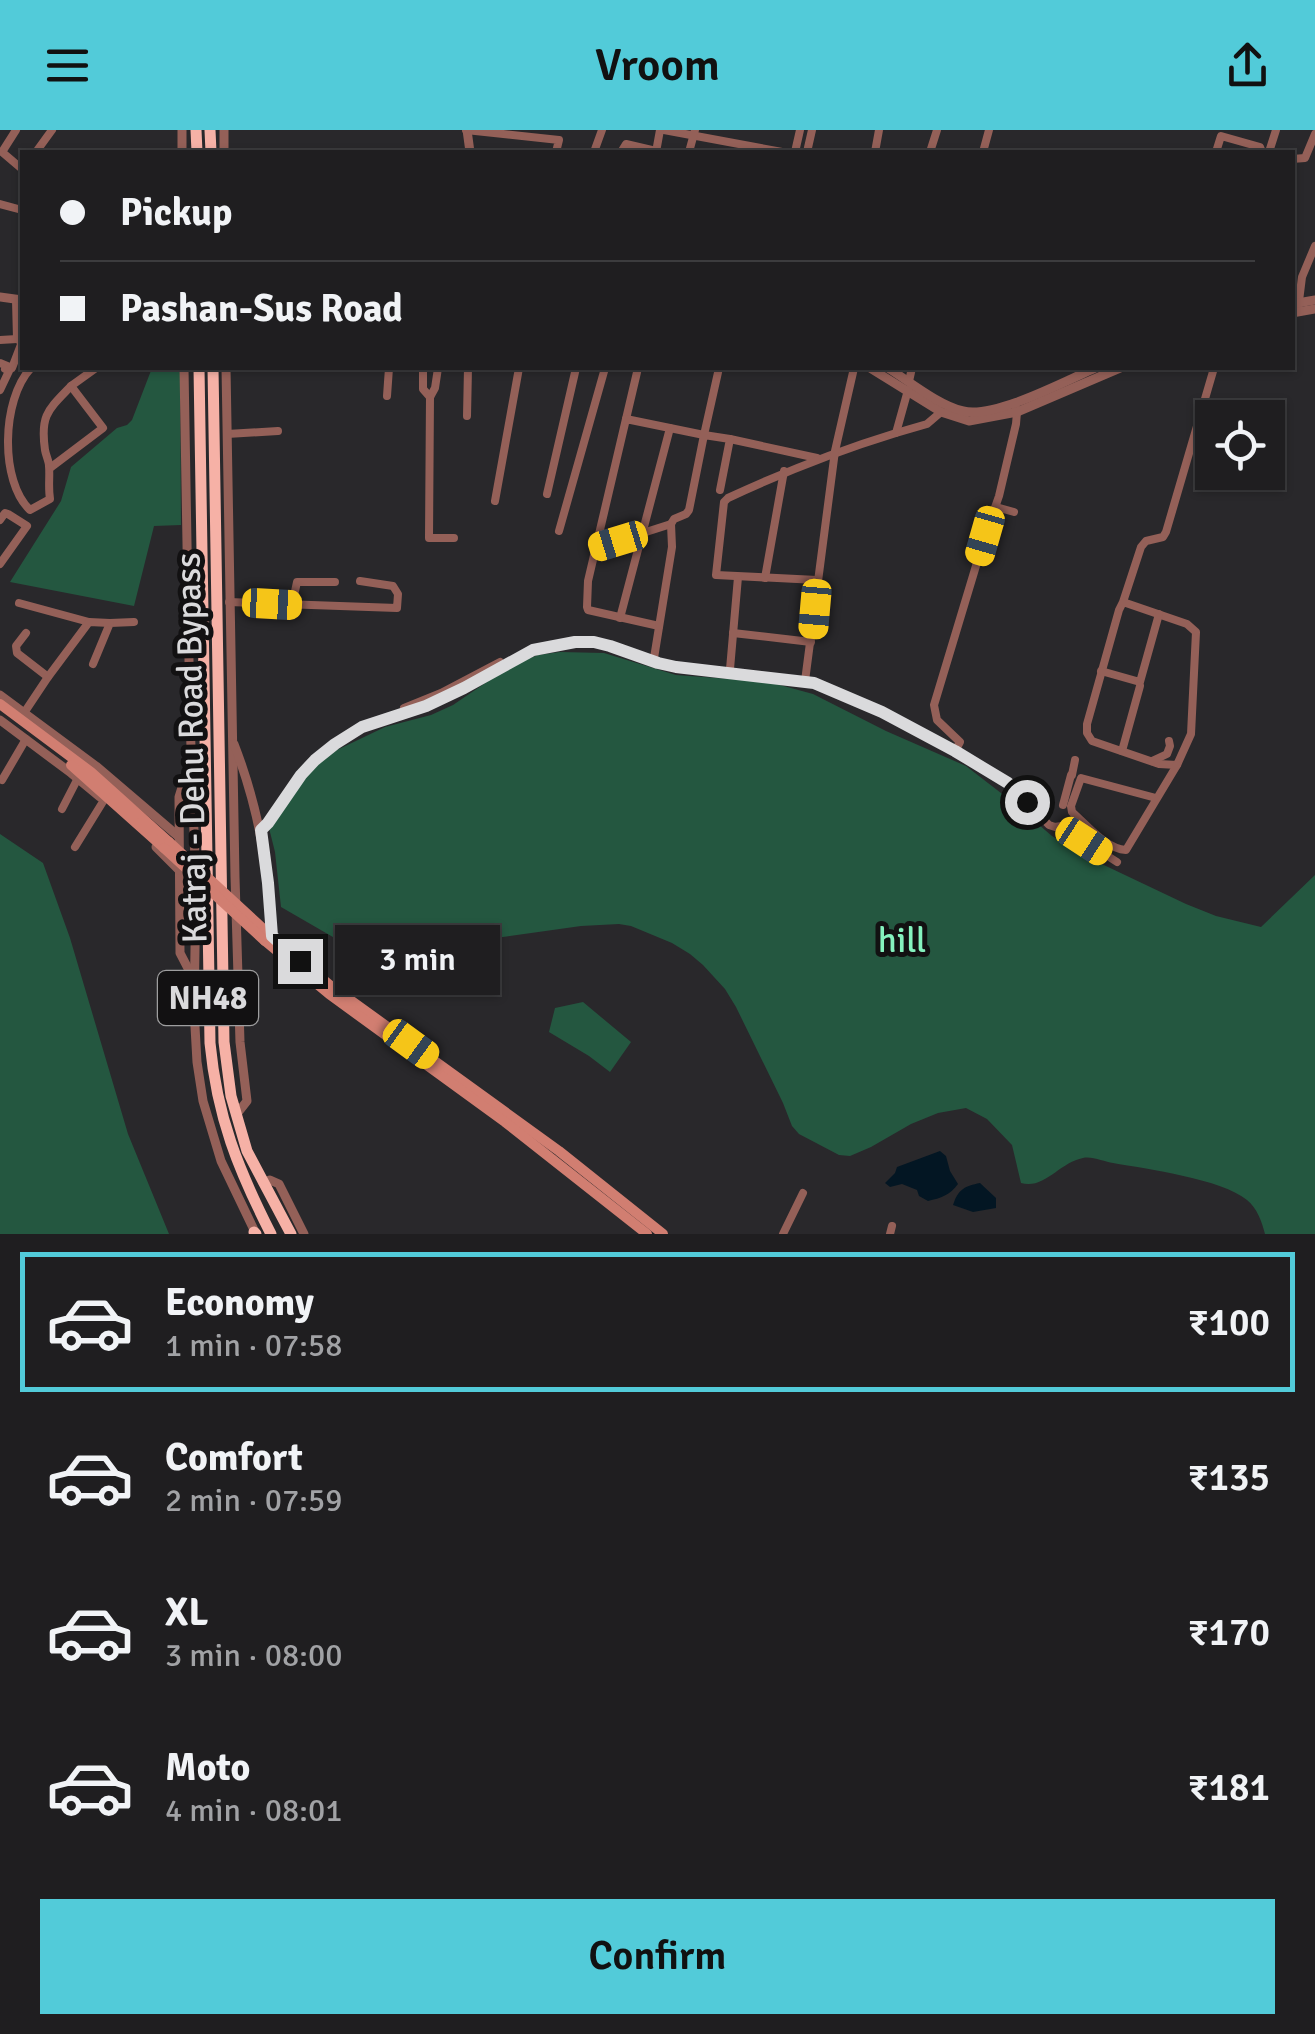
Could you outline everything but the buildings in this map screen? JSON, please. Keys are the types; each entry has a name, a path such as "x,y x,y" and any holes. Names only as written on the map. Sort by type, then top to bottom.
{"highway":[{"name":"Katraj - Dehu Road Bypass","path":"199,370 195,754 211,1060 234,1156 271,1234"},
{"name":"Katraj - Dehu Road Bypass","path":"213,370 224,714 224,1042 236,1114 247,1151 290,1234"}],"main road":[{"path":"0,708 92,772 329,994 506,1122 558,1152 663,1234"},
{"path":"558,1152 647,1234"}],"street":[{"path":"16,130 2,152 20,166"},
{"path":"467,130 559,140 556,150"},
{"path":"662,130 773,150"},
{"path":"1216,130 1266,150"},
{"path":"1295,159 1306,158 1315,134"},
{"path":"1217,150 1221,136 1266,150"},
{"path":"622,150 626,144 648,150"},
{"path":"1295,308 1315,246"},
{"path":"0,297 19,300 17,339"},
{"path":"1295,308 1315,300"},
{"path":"1295,308 1315,309"},
{"path":"0,340 20,341"},
{"path":"0,365 12,368 20,347"},
{"path":"0,365 10,371 0,390"},
{"path":"29,370 10,403 3,439 7,472 21,504 30,510 50,499 44,426 48,410 93,370"},
{"path":"184,370 195,754 194,1009 199,1079 220,1162 255,1233"},
{"path":"226,370 229,602 224,714 261,830 271,920 269,937"},
{"path":"387,396 388,370"},
{"path":"424,370 423,389 430,397"},
{"path":"438,370 430,397 429,538 454,538"},
{"path":"467,416 468,370"},
{"path":"496,501 519,370"},
{"path":"547,494 576,370"},
{"path":"559,531 604,370"},
{"path":"638,370 585,604 588,610 659,626"},
{"path":"596,548 670,524 689,510 719,370"},
{"path":"804,681 835,451 854,370"},
{"path":"874,370 965,412 1016,408 1115,370"},
{"path":"890,370 941,412 969,420 994,418 1091,370"},
{"path":"896,434 912,370"},
{"path":"1177,765 1092,741 1087,724 1141,546 1164,537 1166,532 1213,370"},
{"path":"50,468 102,428 71,386"},
{"path":"955,751 960,742 937,720 934,706 996,508 1016,408"},
{"path":"817,580 716,575 724,502 784,471 835,451 927,424 941,412"},
{"path":"626,419 817,458"},
{"path":"620,618 670,428"},
{"path":"227,434 278,431"},
{"path":"720,490 730,439"},
{"path":"764,578 784,471"},
{"path":"996,508 1014,512"},
{"path":"0,520 5,513 28,526 0,564"},
{"path":"654,658 672,546 670,524"},
{"path":"730,670 738,577"},
{"path":"229,602 397,608 398,594 392,586 360,581"},
{"path":"292,605 297,582 335,582"},
{"path":"1075,760 1072,812 1108,844 1126,850 1177,765 1190,734 1196,632 1124,602"},
{"path":"19,603 89,622 134,622"},
{"path":"1102,671 1140,682 1159,614"},
{"path":"24,714 89,622"},
{"path":"93,664 110,623"},
{"path":"26,633 16,651 48,677"},
{"path":"733,633 811,642"},
{"path":"393,717 531,646 565,638 599,640 672,663 800,677 804,681"},
{"path":"261,830 315,760 362,727 464,688 524,653 562,643 594,642 676,667 804,681 882,712 1008,783 1049,825 1060,826 1116,862"},
{"path":"1122,752 1140,686"},
{"path":"0,695 109,776 166,843 178,870 180,954 194,981"},
{"path":"0,720 166,843 178,870"},
{"path":"232,736 239,1025 247,1102 236,1114"},
{"path":"2,780 26,739"},
{"path":"1152,761 1167,754 1170,741"},
{"path":"166,843 195,754"},
{"path":"1076,776 1156,798"},
{"path":"1062,805 1076,776"},
{"path":"62,808 78,778"},
{"path":"75,847 104,800"},
{"path":"263,1183 270,1180 279,1184 304,1234"},
{"path":"784,1234 803,1194"}],"green space":[{"path":"151,370 180,370 181,525 154,526 134,606 10,582 61,501 71,467 132,420"},
{"name":"hill","path":"560,652 604,653 676,675 769,682 813,694 966,766 1052,836 1087,857 1216,916 1261,927 1315,875 1315,1234 1265,1234 1254,1207 1220,1186 1094,1158 1075,1161 1037,1183 1021,1183 1012,1145 987,1119 966,1108 938,1113 850,1156 839,1155 799,1134 792,1126 725,989 690,954 631,926 581,926 390,949 345,944 281,907 269,828 309,771 337,750 385,727 453,705 512,665"},
{"path":"0,834 43,863 70,938 128,1134 169,1234 0,1234"},
{"path":"583,1002 631,1042 610,1072 549,1032 555,1008"}],"water":[{"path":"940,1151 958,1184 945,1196 928,1201 917,1190 885,1183 897,1167"},
{"path":"980,1183 996,1198 996,1208 973,1212 953,1205 963,1189"}],"route":[{"path":"300,961 272,936 261,830 301,775 335,744 362,727 426,706 524,653 562,643 594,642 676,667 814,683 882,712 955,751 1008,783 1027,802"}]}
